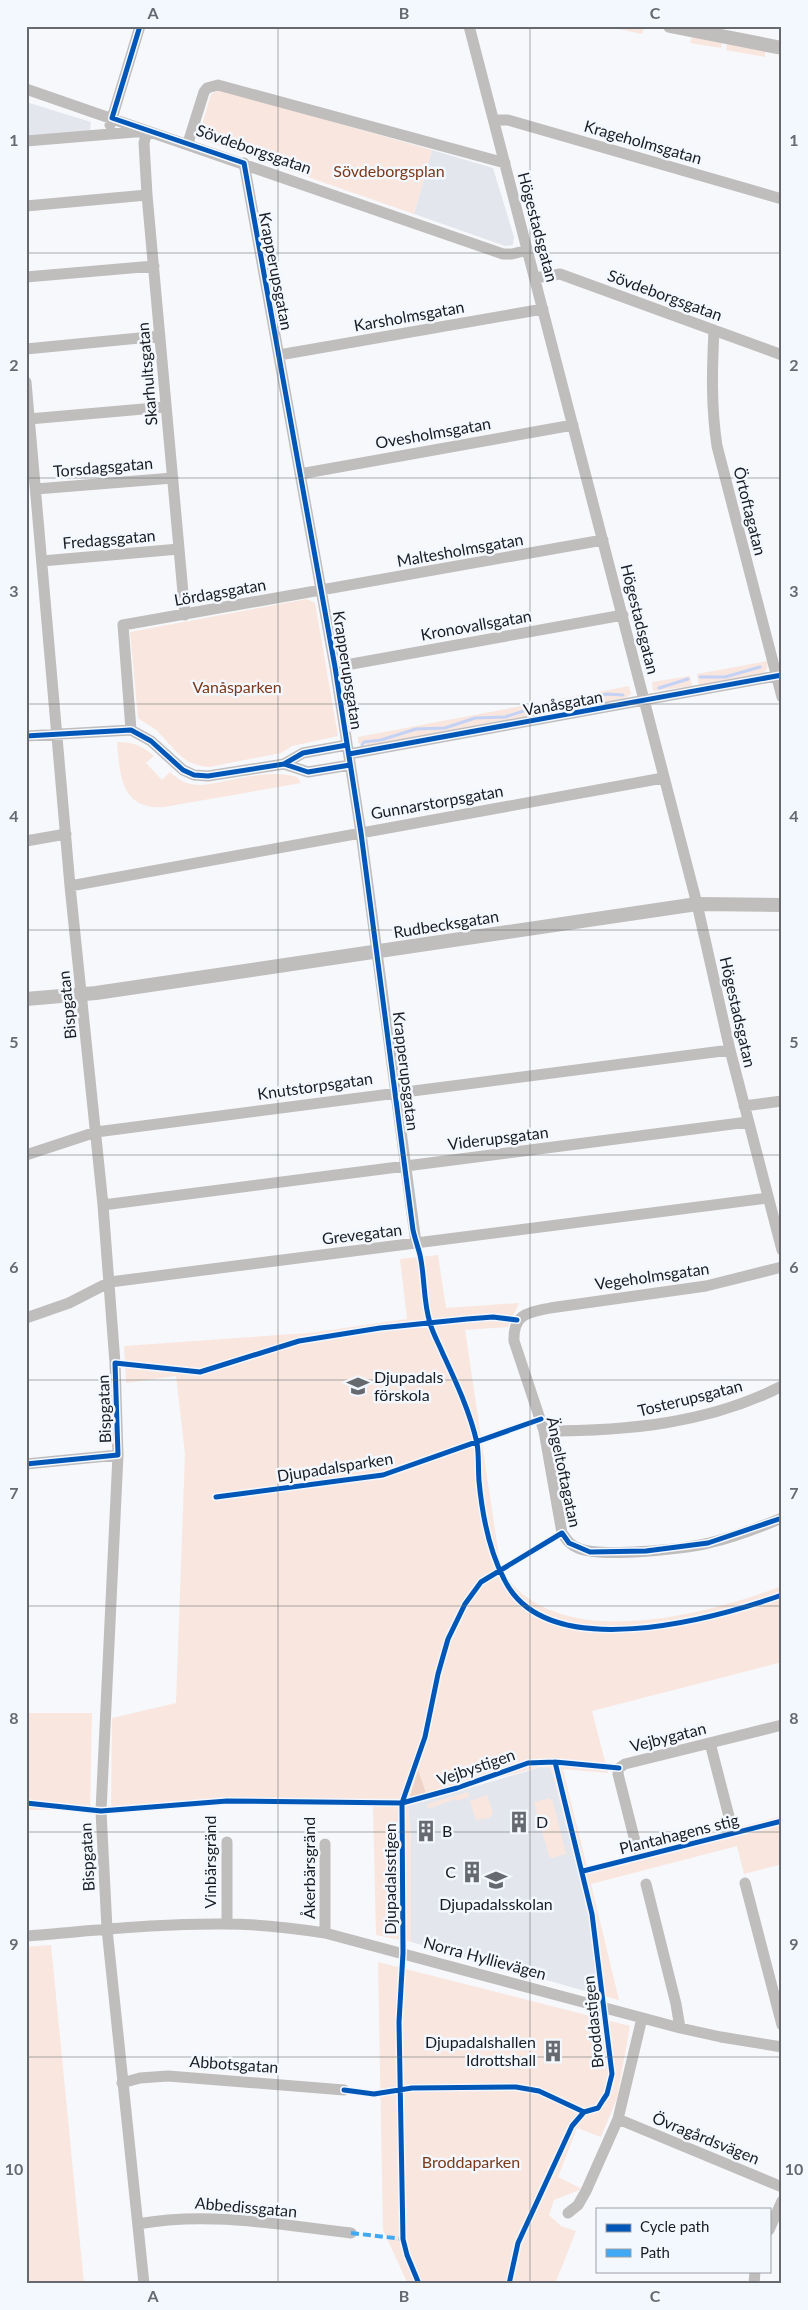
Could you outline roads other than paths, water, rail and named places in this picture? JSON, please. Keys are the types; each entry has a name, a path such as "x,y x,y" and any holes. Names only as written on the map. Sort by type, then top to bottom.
{"street":[{"path":"107,134 140,26"},
{"name":"Högestadsgatan","path":"468,26 623,615 663,778 697,904 748,1122 782,1250"},
{"path":"670,26 782,48"},
{"path":"188,143 204,92 207,88 218,85 505,163"},
{"name":"Sövdeborgsgatan","path":"26,89 188,143 503,254 528,250"},
{"name":"Krageholmsgatan","path":"494,120 508,120 782,199"},
{"path":"26,141 148,131"},
{"name":"Skarhultsgatan","path":"148,131 144,143 185,615"},
{"name":"Krapperupsgatan","path":"244,163 323,591 361,833 416,1243"},
{"path":"26,206 148,195"},
{"path":"26,277 154,266"},
{"name":"Sövdeborgsgatan","path":"535,278 560,274 782,355"},
{"name":"Karsholmsgatan","path":"279,355 543,309"},
{"name":"Örtoftagatan","path":"714,330 711,382 717,446 779,676 782,697"},
{"path":"26,349 160,336"},
{"name":"Bispgatan","path":"26,382 70,886 110,1282 118,1455 101,1798 107,1929 144,2284"},
{"path":"29,419 166,408"},
{"name":"Ovesholmsgatan","path":"300,474 572,425"},
{"name":"Torsdagsgatan","path":"36,489 173,478"},
{"name":"Maltesholmsgatan","path":"323,591 603,540"},
{"name":"Fredagsgatan","path":"42,561 179,549"},
{"name":"Lördagsgatan","path":"131,730 123,626 323,591"},
{"name":"Kronovallsgatan","path":"335,667 623,615"},
{"name":"Vanåsgatan","path":"349,755 779,676"},
{"path":"26,736 131,730 151,741 183,770 194,775 220,776 284,764 302,752 349,755"},
{"path":"284,764 308,772 349,755"},
{"name":"Gunnarstorpsgatan","path":"70,886 663,778"},
{"path":"26,841 66,834"},
{"name":"Rudbecksgatan","path":"26,999 82,995 697,904 782,905"},
{"name":"Knutstorpsgatan","path":"26,1155 96,1132 730,1050"},
{"path":"744,1106 782,1101"},
{"name":"Viderupsgatan","path":"103,1205 748,1122"},
{"name":"Grevegatan","path":"26,1318 69,1302 110,1282 768,1198"},
{"name":"Vegeholmsgatan","path":"526,1314 550,1308 706,1286 782,1267"},
{"name":"Ängeltoftagatan","path":"526,1314 517,1320 514,1330 514,1341 544,1431 562,1533 569,1543 579,1548 598,1552 679,1548 735,1536 782,1518"},
{"name":"Tosterupsgatan","path":"544,1431 614,1430 676,1422 739,1404 782,1386"},
{"path":"26,1464 118,1455"},
{"name":"Vejbygatan","path":"638,1853 618,1774 619,1768 625,1764 782,1724"},
{"path":"710,1743 732,1828"},
{"name":"Vinbärsgränd","path":"226,1924 227,1842"},
{"name":"Åkerbärsgränd","path":"325,1844 325,1933"},
{"path":"745,1883 782,2025"},
{"path":"646,1884 676,2004 680,2028"},
{"name":"Norra Hyllievägen","path":"26,1936 107,1929 226,1924 273,1926 325,1933 680,2028 722,2038 782,2047"},
{"path":"568,2213 578,2205 586,2191 618,2119 642,2018"},
{"name":"Abbotsgatan","path":"122,2083 140,2078 168,2076 344,2090"},
{"name":"Övragårdsvägen","path":"618,2119 782,2187"},
{"path":"770,2228 782,2201"},
{"name":"Abbedissgatan","path":"138,2224 186,2218 221,2219 351,2233"}],"waterway":[{"path":"700,677 725,677 760,667"},
{"path":"659,688 688,679"},
{"path":"586,699 607,694 623,695"},
{"path":"542,706 562,706 580,702"},
{"path":"362,745 364,742 381,740 416,729 445,728 475,718 505,717 536,707"}],"place":[{"name":"Djupadals förskola","path":"358,1386"},
{"name":"D","path":"519,1822"},
{"name":"B","path":"426,1831"},
{"name":"C","path":"472,1872"},
{"name":"Djupadalsskolan","path":"496,1880"},
{"name":"Djupadalshallen Idrottshall","path":"553,2051"}],"park label":[{"name":"Sövdeborgsplan","path":"389,171"},
{"name":"Vanåsparken","path":"237,687"},
{"name":"Broddaparken","path":"471,2162"}]}
